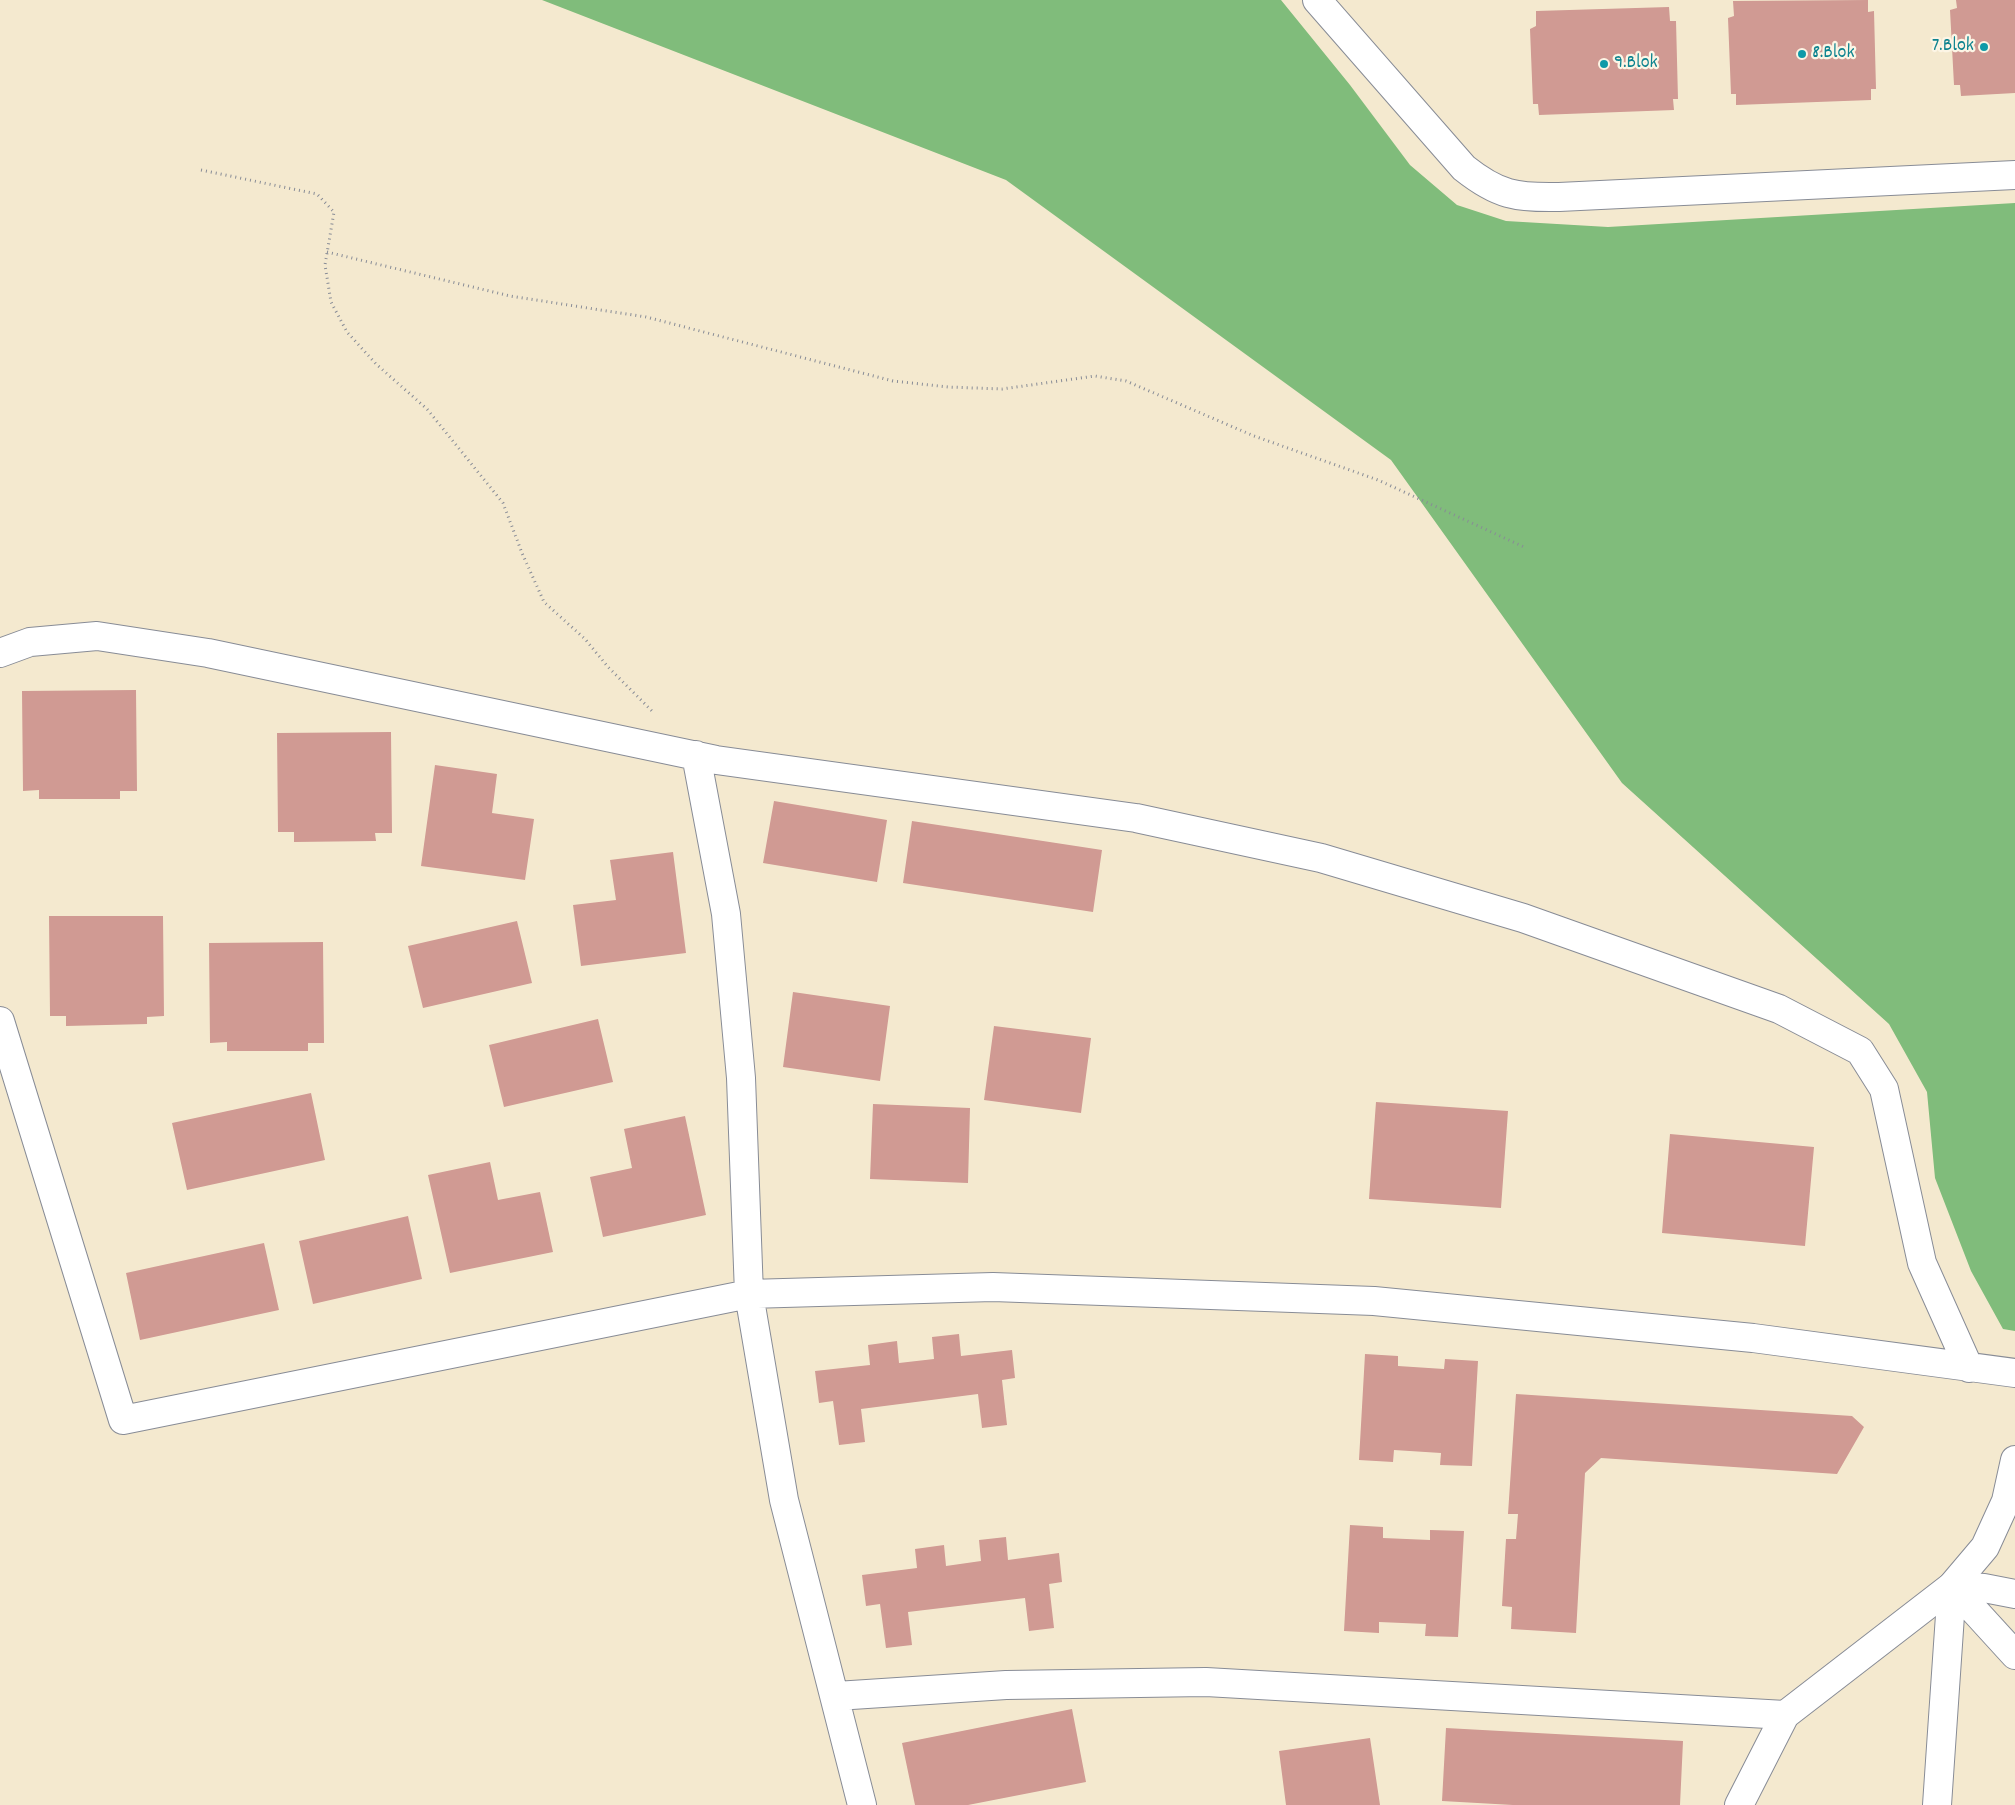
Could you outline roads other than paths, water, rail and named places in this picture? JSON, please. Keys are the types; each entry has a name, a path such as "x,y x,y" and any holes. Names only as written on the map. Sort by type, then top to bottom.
{"street":[{"path":"1317,0 1464,168 1485,184 1499,191 1536,197 1559,197 2015,175"},
{"path":"0,653 30,642 97,636 208,654 696,755 1136,818 1322,858 1523,918 1778,1009 1860,1051 1884,1089 1922,1263 1969,1368"},
{"path":"696,755 726,914 741,1078 749,1294 784,1500 836,1696 862,1805"},
{"path":"0,1021 123,1420 749,1294 993,1287 1374,1301 1753,1338 2015,1373"},
{"path":"1739,1805 1785,1715 1952,1586 1985,1547 2006,1501 2015,1460"},
{"path":"1952,1586 1984,1588 2015,1594"},
{"path":"1952,1586 2015,1656"},
{"path":"1937,1805 1952,1586"},
{"path":"836,1696 1006,1685 1206,1682 1785,1715"}],"place":[{"name":"7.Blok","path":"1984,47"},
{"name":"8.Blok","path":"1802,54"},
{"name":"9.Blok","path":"1604,64"}]}
